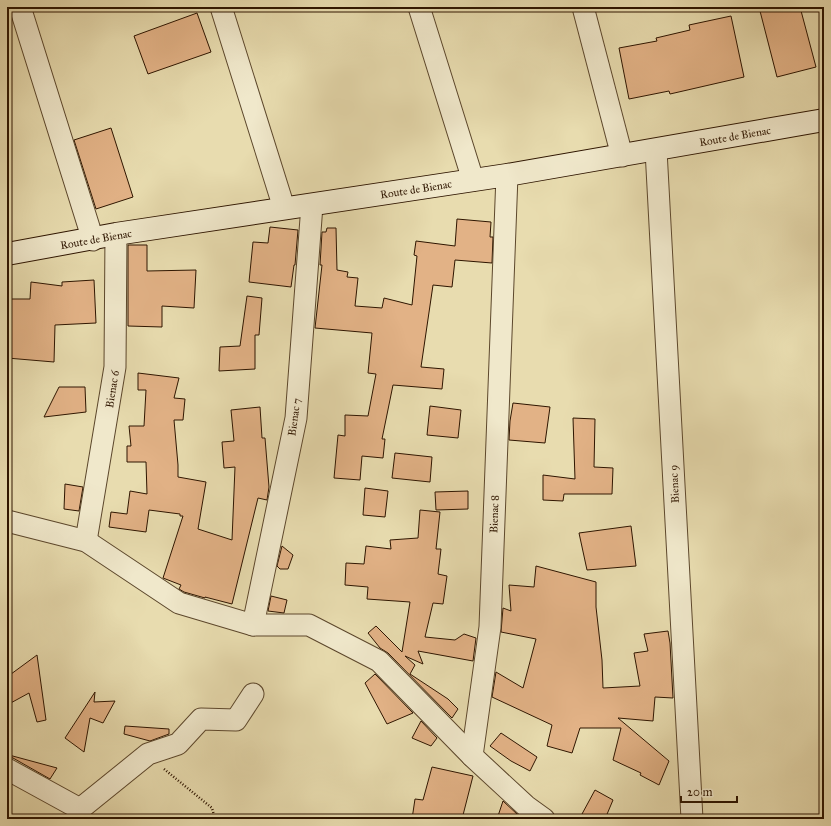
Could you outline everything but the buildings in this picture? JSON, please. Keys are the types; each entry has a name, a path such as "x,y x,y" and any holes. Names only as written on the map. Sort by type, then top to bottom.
{"main road":[{"name":"Route de Bienac","path":"7,254 93,240 116,234 507,175 824,120"}],"street":[{"path":"20,7 93,240"},
{"path":"221,7 284,208"},
{"path":"418,7 473,180"},
{"path":"583,7 622,156"},
{"name":"Bienac 9","path":"656,150 692,819"},
{"name":"Bienac 8","path":"472,756 490,626 507,175"},
{"name":"Bienac 7","path":"253,625 296,418 312,205"},
{"name":"Bienac 6","path":"86,541 115,367 116,234"},
{"path":"7,521 86,541 179,603 253,625 309,625 379,661 472,756 526,806 544,819"},
{"path":"7,769 80,809 148,754 178,744 201,719 236,720 253,694"}],"path":[{"path":"148,754 168,773 212,808 215,819"}]}
